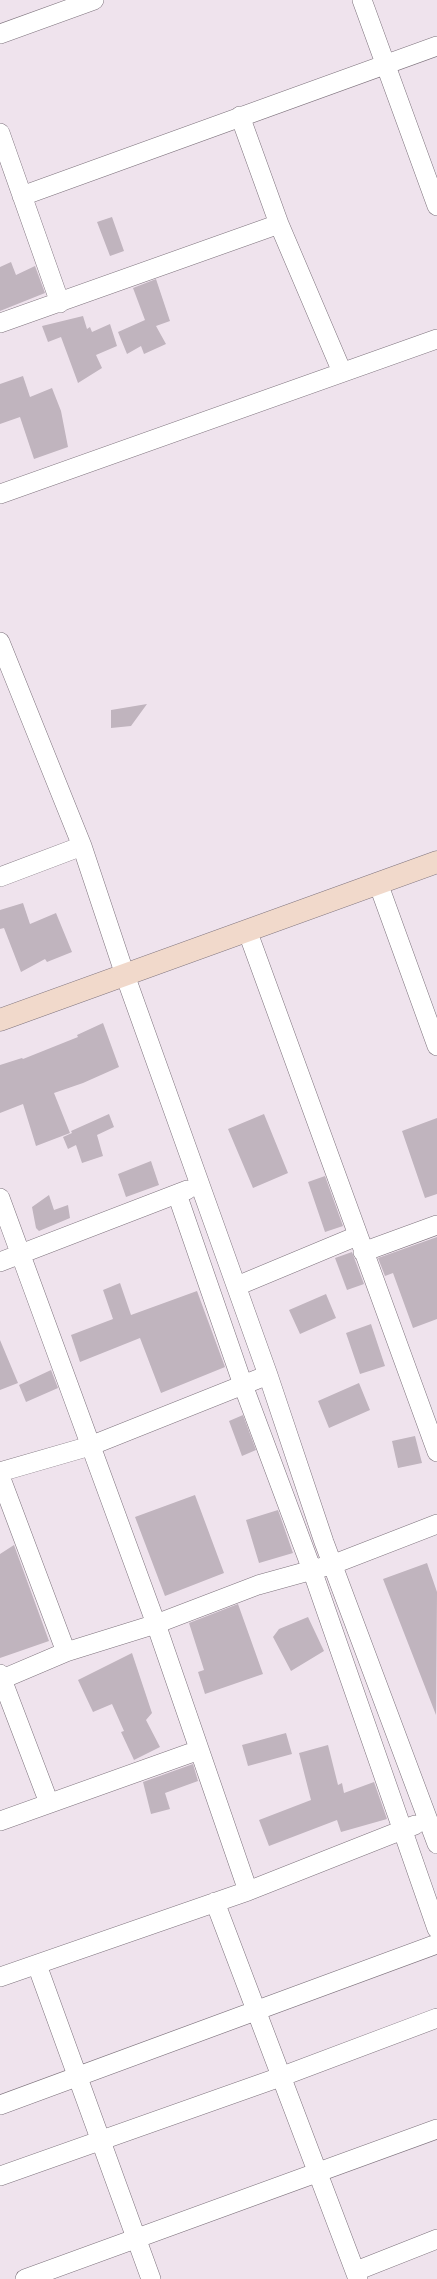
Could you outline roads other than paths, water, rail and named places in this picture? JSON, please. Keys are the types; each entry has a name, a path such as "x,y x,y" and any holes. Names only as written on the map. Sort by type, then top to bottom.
{"main road":[{"path":"0,1020 437,862"}],"street":[{"path":"0,34 94,0"},
{"path":"362,0 437,206"},
{"path":"22,196 437,46"},
{"path":"240,116 280,224 342,372"},
{"path":"0,133 60,303"},
{"path":"0,323 280,224"},
{"path":"0,494 437,339"},
{"path":"2,650 82,846 125,975 268,1375 324,1542 334,1564 433,1820 437,1844"},
{"path":"0,877 82,846"},
{"path":"378,883 437,1046"},
{"path":"247,930 360,1244 437,1452"},
{"path":"0,1262 200,1185"},
{"path":"176,1194 243,1385 312,1570 437,1929"},
{"path":"0,1198 156,1624 248,1891"},
{"path":"236,1286 360,1244 437,1225"},
{"path":"0,1472 90,1446 268,1375"},
{"path":"0,1476 66,1652"},
{"path":"49,1803 1,1677 66,1652 156,1624 224,1596 334,1564 437,1524"},
{"path":"0,1821 199,1750"},
{"path":"0,1977 248,1891 402,1828 433,1820"},
{"path":"215,1902 256,2011 283,2076 317,2172 357,2275 437,2239"},
{"path":"0,2105 437,1944"},
{"path":"37,1965 151,2279"},
{"path":"0,2176 101,2139 283,2076 437,2018"},
{"path":"25,2279 437,2129"}]}
